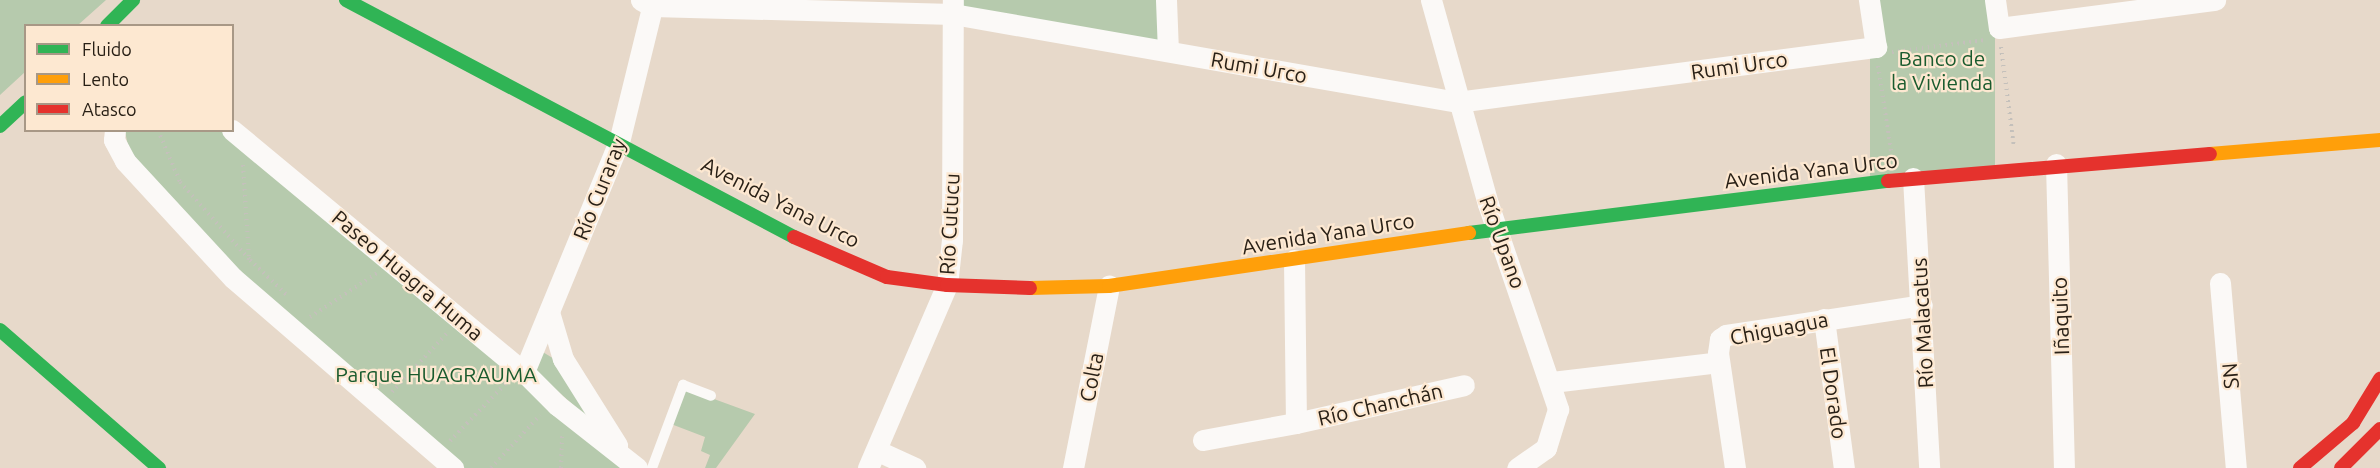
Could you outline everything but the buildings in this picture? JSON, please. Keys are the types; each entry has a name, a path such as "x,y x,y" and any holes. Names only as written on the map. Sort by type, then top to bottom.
{"street":[{"path":"112,24 133,0"},
{"name":"Avenida Yana Urco","path":"346,0 619,142 806,243 888,277 947,285 1017,288 1109,286 1497,229 1904,179 2017,167 2380,140"},
{"path":"1166,0 1168,51"},
{"name":"Río Upano","path":"1431,0 1457,102 1497,229 1552,382 1558,409 1554,429 1546,448 1517,468"},
{"path":"1869,0 1876,51"},
{"path":"1995,0 1999,33 2215,0"},
{"name":"Río Curaray","path":"517,375 549,312 619,142 649,2"},
{"name":"Rumi Urco","path":"649,2 953,7 1168,51 1457,102 1876,51"},
{"name":"Río Cutucu","path":"873,460 947,285 952,240 953,7"},
{"path":"0,126 24,104"},
{"path":"115,132 114,140 125,161 233,278 390,400 454,459"},
{"name":"Paseo Huagra Huma","path":"234,132 460,318 517,375 631,463"},
{"name":"Iñaquito","path":"2056,164 2064,468"},
{"name":"Río Malacatus","path":"1904,179 1922,306 1929,468"},
{"name":"Río Chanchán","path":"1294,260 1296,423"},
{"name":"SN","path":"2220,283 2236,468"},
{"name":"Colta","path":"1073,468 1109,286"},
{"name":"Chiguagua","path":"1552,382 1719,362 1718,346 1726,335 1922,306"},
{"path":"549,312 563,359 631,463"},
{"name":"El Dorado","path":"1824,319 1844,468"},
{"path":"0,330 159,468"},
{"path":"1719,362 1735,468"},
{"path":"2300,468 2353,423 2380,379"},
{"name":"Río Chanchán","path":"1203,440 1296,423 1464,385"},
{"path":"2341,468 2380,429"},
{"path":"873,460 915,468"}],"lane":[{"path":"652,468 683,385 711,396"}],"path":[{"path":"1904,179 1876,51 1999,33 2017,167"},
{"path":"159,132 180,182 249,260 292,301"},
{"path":"242,152 249,260"},
{"path":"310,317 382,270"},
{"path":"301,309 318,324"},
{"path":"383,385 390,400 460,318"},
{"path":"448,443 517,375"},
{"path":"490,468 544,410"},
{"path":"561,468 562,426"},
{"path":"440,436 448,443 454,459"}],"green space":[{"path":"0,0 106,0 79,24 24,24 24,73 0,95"},
{"path":"958,0 1161,0 1163,43 957,9"},
{"name":"Banco de la Vivienda","path":"1870,0 1995,0 1995,179 1870,179"},
{"name":"Parque HUAGRAUMA","path":"125,132 231,132 632,468 463,468 238,272 130,156"},
{"path":"541,351 556,360 590,420 533,369"},
{"path":"684,388 755,414 716,468 705,468 710,455 701,451 705,437 671,424"}],"traffic: fast":[{"path":"109,24 133,0"},
{"path":"346,0 794,237"},
{"path":"0,126 24,104"},
{"path":"1469,233 1888,181"},
{"path":"0,330 159,468"}],"traffic: slow":[{"path":"2210,154 2380,140"},
{"path":"1030,288 1109,286 1469,233"}],"traffic: jam":[{"path":"1888,181 2210,154"},
{"path":"794,237 887,277 947,285 1030,288"},
{"path":"2300,468 2353,423 2380,379"},
{"path":"2341,468 2380,429"}]}
